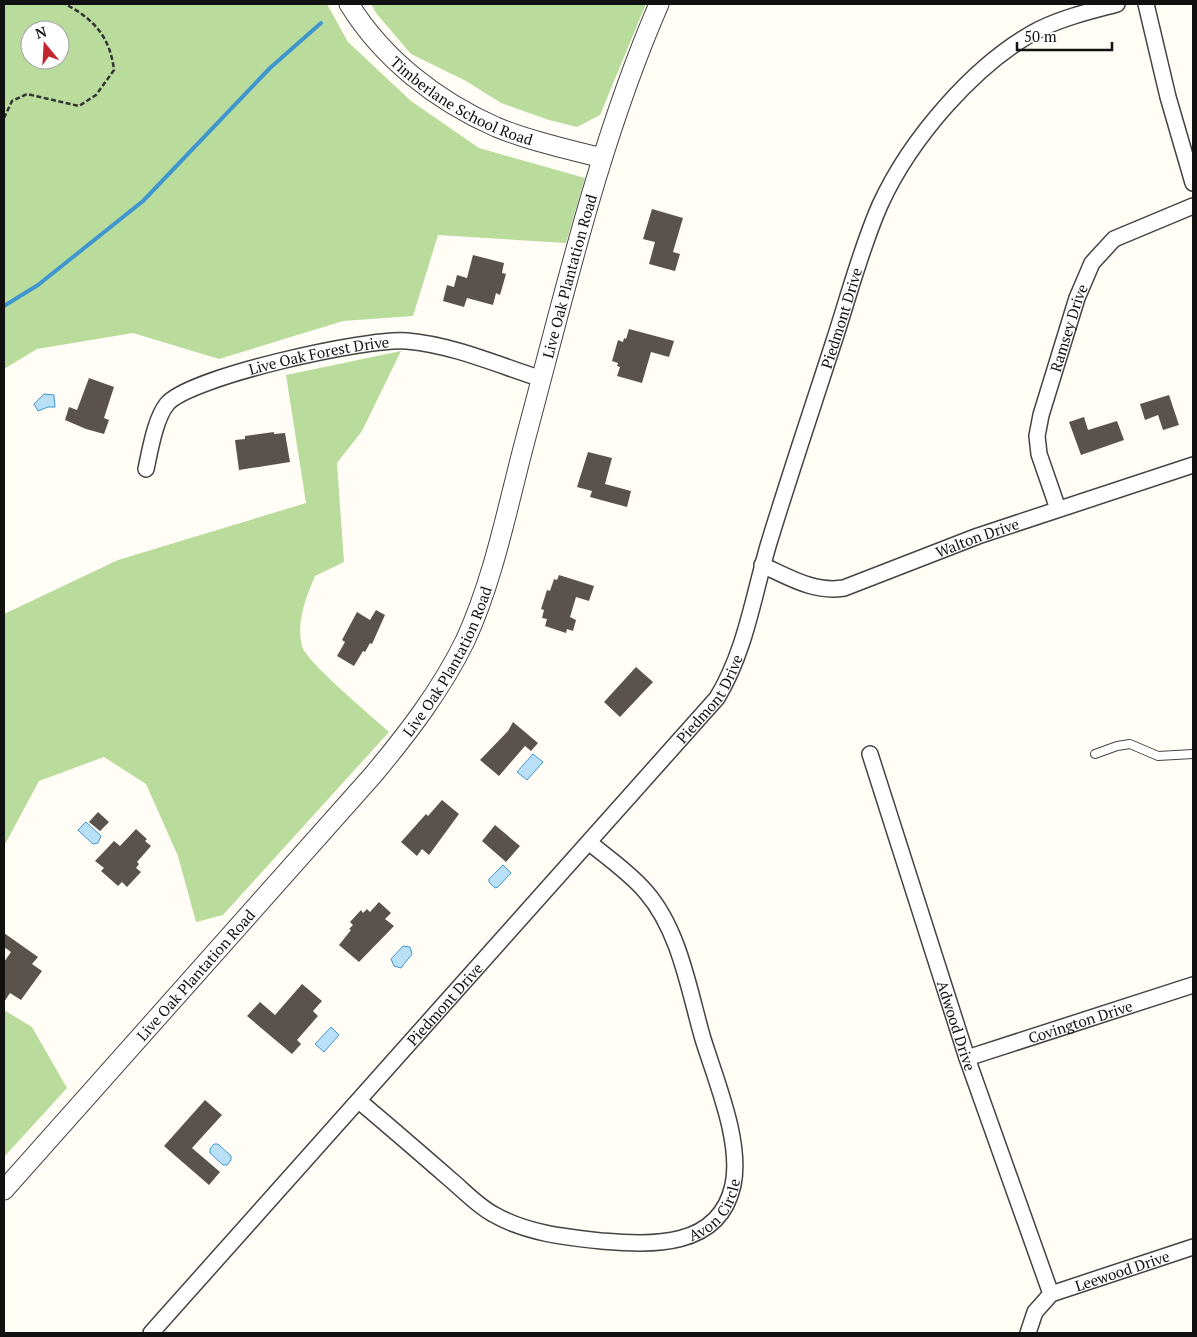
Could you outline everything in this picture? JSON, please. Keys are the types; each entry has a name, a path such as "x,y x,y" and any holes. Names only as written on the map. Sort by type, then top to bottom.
{"street":[{"name":"Timberlane School Road","path":"349,4 388,53 420,82 449,102 497,127 602,158"},
{"name":"Live Oak Plantation Road","path":"4,1190 374,774 426,707 450,669 478,607 602,158 659,4"},
{"name":"Piedmont Drive","path":"151,1333 700,719 730,677 744,636 762,565 864,249 880,206 905,158 941,111 1017,43 1054,22 1117,4"},
{"path":"1146,4 1168,97 1193,183"},
{"name":"Ramsey Drive","path":"1058,509 1039,454 1037,436 1041,415 1076,298 1092,263 1114,240 1146,224 1193,206"},
{"name":"Live Oak Forest Drive","path":"146,469 155,431 167,404 185,393 230,376 327,350 374,342 405,340 436,345 542,379"},
{"name":"Walton Drive","path":"762,565 805,584 822,589 844,588 978,536 1193,465"},
{"name":"Adwood Drive","path":"870,754 967,1058 1051,1294"},
{"name":"Avon Circle","path":"359,1101 492,1214 530,1231 586,1239 646,1244 687,1238 712,1221 721,1211 733,1185 735,1167 733,1144 680,962 666,924 658,908 646,892 630,876 590,843"},
{"name":"Covington Drive","path":"967,1058 1193,985"},
{"name":"Leewood Drive","path":"1051,1294 1193,1247"},
{"path":"1028,1333 1035,1312 1051,1294"}],"lane":[{"path":"1096,754 1116,746 1130,744 1158,756 1193,754"}],"path":[{"path":"4,118 12,101 27,94 79,106 96,95 114,70 112,51 99,30 86,15 65,4"}],"green space":[{"path":"4,4 327,4 348,42 411,101 479,148 585,178 566,243 438,235 413,316 343,321 219,359 133,333 37,349 4,369"},
{"path":"371,4 646,4 600,115 577,127 549,120 501,103 466,81 411,54 376,13"},
{"path":"401,351 362,431 337,463 344,562 315,576 305,601 300,628 302,646 306,654 341,690 389,732 223,915 196,922 178,856 146,784 104,757 39,781 4,846 4,614 118,560 306,503 286,375"},
{"path":"4,1010 32,1027 67,1088 4,1157"}],"water":[{"path":"44,394 54,395 55,407 48,407 38,411 34,404"},
{"path":"533,754 543,762 527,780 517,772"},
{"path":"86,822 101,836 98,843 93,844 78,830"},
{"path":"503,865 511,873 495,888 489,882 489,879"},
{"path":"403,946 410,947 412,954 401,968 394,966 391,959"},
{"path":"331,1027 339,1035 324,1052 315,1044"},
{"path":"214,1144 218,1144 231,1156 231,1160 227,1165 223,1165 210,1153 210,1149"}],"building":[{"path":"652,209 683,218 673,252 680,254 675,271 649,264 655,242 643,239"},
{"path":"473,255 504,263 502,273 506,274 500,295 496,293 493,305 467,298 464,307 443,301 447,285 454,287 457,275 467,278"},
{"path":"629,329 674,341 669,357 651,352 642,383 617,376 620,367 617,366 618,363 612,361 618,340 623,342 624,338 626,339"},
{"path":"89,378 114,387 104,418 109,420 104,434 65,420 69,407 77,410"},
{"path":"1169,395 1179,425 1163,430 1158,415 1145,420 1140,404"},
{"path":"1084,417 1088,430 1117,421 1124,440 1081,455 1069,422"},
{"path":"274,432 274,434 285,433 290,462 239,470 235,440 245,439 245,436"},
{"path":"588,452 612,458 605,484 631,491 627,507 590,497 592,491 577,487"},
{"path":"559,575 594,586 589,601 576,597 570,617 576,620 573,631 567,629 566,633 545,626 547,619 542,618 544,610 541,609 547,590 550,591 554,579 557,580"},
{"path":"376,610 385,615 372,644 370,643 365,652 363,651 354,666 337,656 345,642 342,640 357,612 370,620"},
{"path":"636,667 653,682 620,717 604,702"},
{"path":"513,722 538,743 531,751 525,746 499,776 480,760 508,731"},
{"path":"442,800 459,814 429,855 422,849 417,856 401,842 426,814 428,816"},
{"path":"98,812 109,822 100,831 89,822"},
{"path":"495,825 520,846 506,862 482,841"},
{"path":"136,829 147,839 145,841 151,846 137,862 139,864 136,868 141,872 127,887 122,882 118,886 101,871 104,868 95,861 114,841 120,846"},
{"path":"379,902 391,913 385,919 394,926 359,962 339,945 351,930 349,929 353,925 350,922 361,910 363,913 367,909 370,912"},
{"path":"4,933 38,957 32,964 42,971 21,1000 10,993 4,1002 4,962 11,952 4,947"},
{"path":"302,984 322,1001 313,1011 318,1016 297,1040 301,1044 292,1054 247,1016 260,1002 275,1015"},
{"path":"205,1100 222,1115 192,1148 220,1172 209,1185 164,1146"}],"waterway":[{"path":"4,306 38,285 143,201 270,68 321,23"}]}
